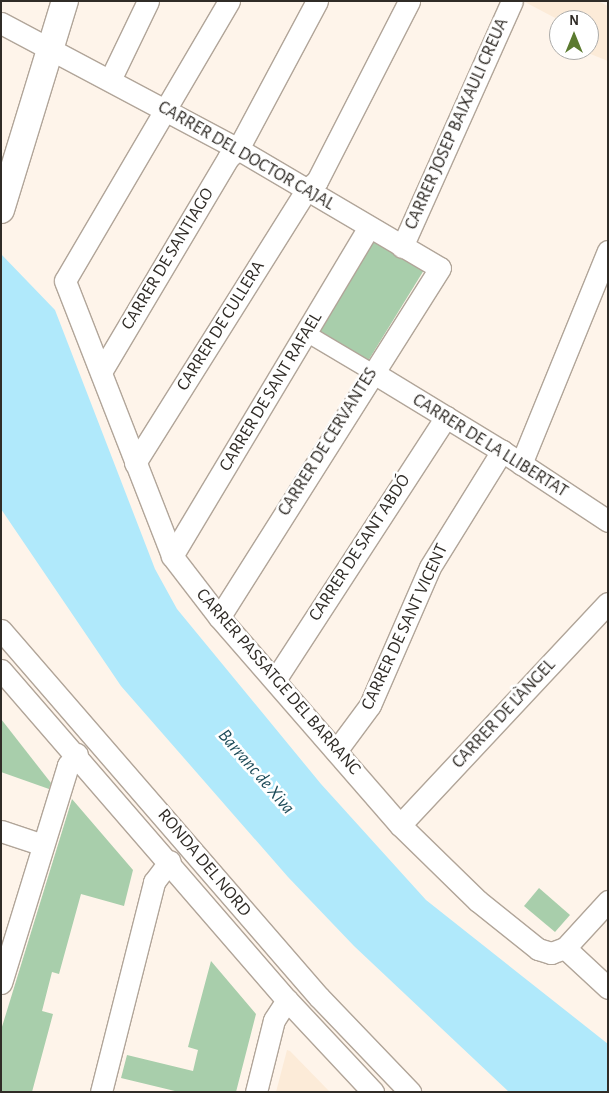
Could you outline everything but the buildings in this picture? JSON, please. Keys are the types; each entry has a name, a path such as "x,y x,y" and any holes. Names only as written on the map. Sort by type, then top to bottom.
{"street":[{"path":"1,210 65,1"},
{"path":"111,78 148,1"},
{"path":"165,110 175,99 229,1"},
{"name":"CARRER DE SANTIAGO","path":"101,372 228,158 238,149 317,1"},
{"name":"CARRER DE CULLERA","path":"135,462 306,190 317,181 410,1"},
{"name":"CARRER JOSEP BAIXAULI CREUA","path":"402,247 512,1"},
{"name":"CARRER DEL DOCTOR CAJAL","path":"1,23 51,46 111,78 165,110 238,149 440,268"},
{"name":"CARRER PASSATGE DEL BARRANC","path":"165,110 65,280 172,556 219,617 400,825 478,901 538,949 551,953 565,948"},
{"name":"CARRER DE SANT RAFAEL","path":"172,556 369,227"},
{"path":"521,464 608,251"},
{"name":"CARRER DE CERVANTES","path":"219,617 372,372 440,268"},
{"path":"306,333 372,372"},
{"name":"CARRER DE LA LLIBERTAT","path":"372,372 502,451 608,521"},
{"name":"CARRER DE SANT ABDÓ","path":"274,680 446,417"},
{"name":"CARRER DE SANT VICENT","path":"336,751 370,705 430,567 502,451"},
{"name":"CARRER DE L'ÀNGEL","path":"400,825 608,603"},
{"name":"RONDA DEL NORD","path":"1,630 319,997 410,1092"},
{"name":"RONDA DEL NORD","path":"1,670 78,754 287,1000 373,1092"},
{"path":"1,982 68,765 78,754"},
{"path":"1,831 42,846"},
{"path":"101,1092 154,882 170,862"},
{"path":"608,901 565,948 608,988"},
{"path":"256,1092 274,1020 287,1000"}],"shaded area":[{"path":"523,1 598,1 608,6 608,61 599,57 599,10 549,10 549,15"},
{"path":"287,1050 290,1051 330,1092 276,1092"}],"green space":[{"path":"372,238 424,270 360,374 311,342"},
{"path":"1,719 51,783 49,789 1,772"},
{"path":"72,799 133,870 124,906 81,894 59,974 52,972 42,1011 53,1014 32,1092 1,1092 1,1030"},
{"path":"539,888 570,915 555,932 524,906"},
{"path":"211,961 256,1014 236,1092 179,1092 121,1078 127,1055 193,1071 198,1050 188,1047"}],"water":[{"name":"Barranc de Xiva","path":"1,254 55,310 155,569 177,609 321,784 426,900 608,1044 608,1092 509,1092 354,946 288,877 121,686 1,509"}]}
